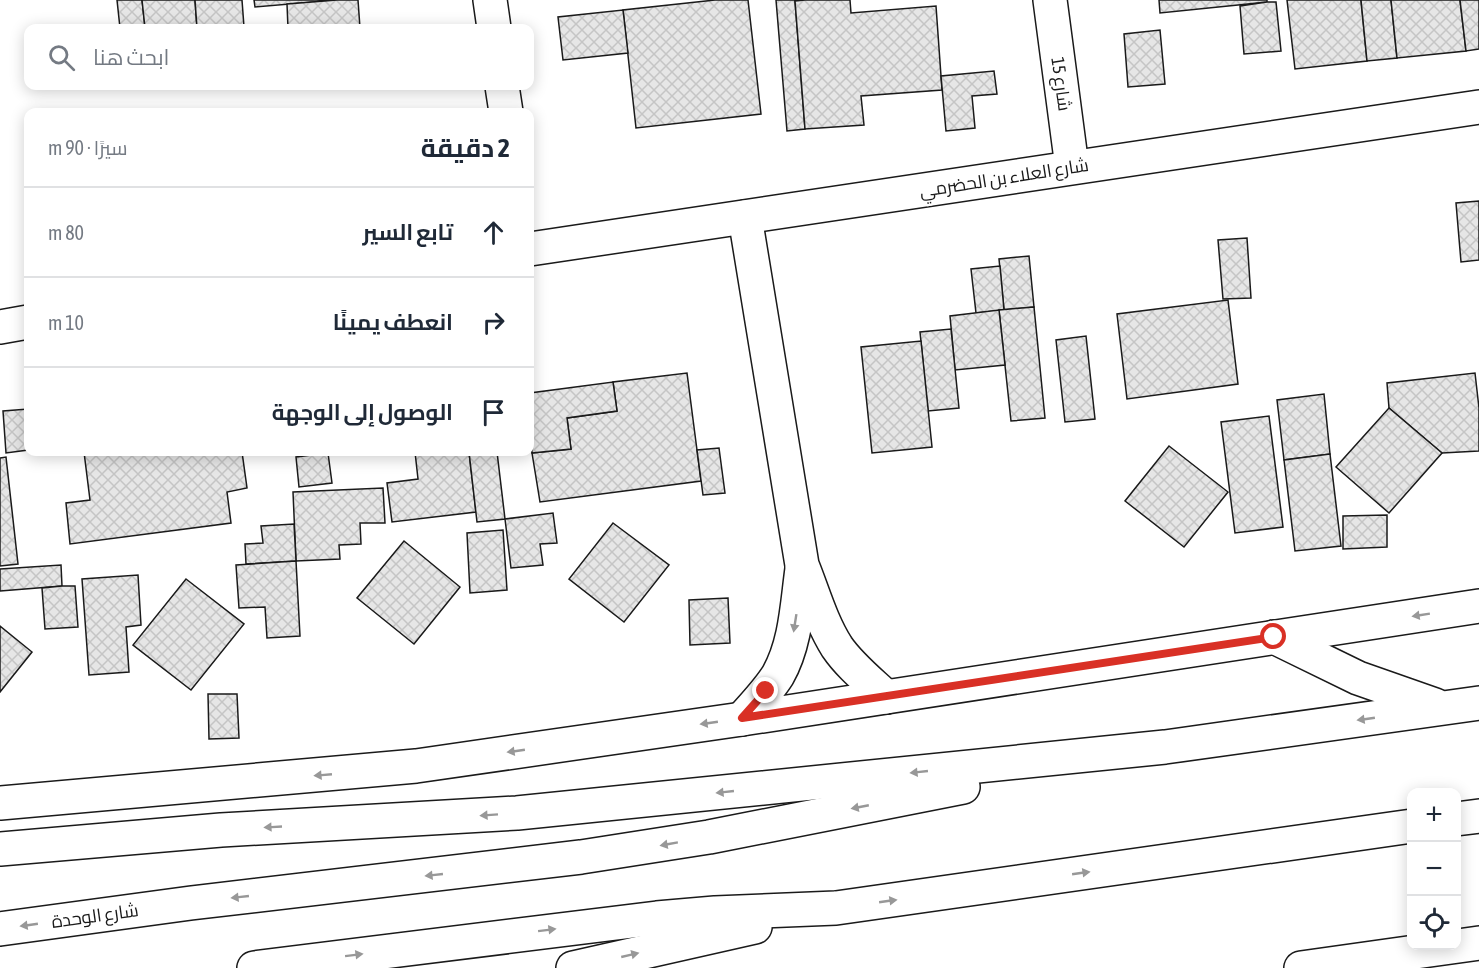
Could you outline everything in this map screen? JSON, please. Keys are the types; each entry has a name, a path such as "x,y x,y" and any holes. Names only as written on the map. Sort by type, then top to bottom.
{"main road":[{"path":"490,0 493,24"},
{"name":"شارع 15","path":"1050,0 1072,167"},
{"path":"503,90 505,108"},
{"name":"شارع العلاء بن الحضرمي","path":"534,248 1479,107"},
{"path":"745,217 802,565 822,618 838,649 886,697"},
{"path":"0,327 24,323"},
{"path":"742,718 766,691 786,658 795,621 802,565"},
{"path":"0,803 393,769 886,697 1479,606"},
{"path":"1274,637 1358,678 1445,708"},
{"path":"0,849 221,830 517,813 1165,747 1479,703"},
{"name":"شارع الوحدة","path":"0,929 190,903 506,867 655,846 1165,747"},
{"path":"1461,818 1479,816"},
{"path":"573,968 836,908 1407,827"},
{"path":"254,968 645,919 716,913 836,908"},
{"path":"1301,968 1479,943"}],"building":[{"path":"117,0 142,0 145,24 120,24"},
{"path":"142,0 195,0 197,24 145,24"},
{"path":"195,0 242,0 244,24 197,24"},
{"path":"254,0 337,0 255,7"},
{"path":"358,0 360,24 288,24 287,4"},
{"path":"715,0 748,0 761,114 636,128 623,10"},
{"path":"776,0 805,0 795,1 805,129 787,131"},
{"path":"850,0 851,13 936,6 942,90 861,96 864,125 805,129 795,1"},
{"path":"1159,0 1267,0 1267,2 1160,13"},
{"path":"1287,0 1361,0 1367,61 1295,69"},
{"path":"1361,0 1391,0 1397,58 1367,61"},
{"path":"1391,0 1460,0 1466,51 1397,58"},
{"path":"1460,0 1479,0 1479,49 1466,51"},
{"path":"1276,2 1281,51 1244,54 1240,6"},
{"path":"623,10 628,53 563,60 558,17"},
{"path":"1160,30 1165,84 1128,87 1124,34"},
{"path":"994,71 997,94 972,96 975,128 946,131 941,76"},
{"path":"1479,201 1479,260 1461,262 1456,203"},
{"path":"1247,238 1251,298 1223,299 1218,240"},
{"path":"1029,256 1034,307 1004,310 999,259"},
{"path":"1000,266 1004,310 976,313 971,269"},
{"path":"1228,300 1238,384 1127,399 1117,314"},
{"path":"1034,307 1045,418 1011,421 999,310"},
{"path":"999,310 1005,365 955,370 950,316"},
{"path":"951,329 959,408 928,411 920,332"},
{"path":"1086,336 1095,419 1065,422 1056,340"},
{"path":"921,341 932,447 872,453 861,347"},
{"path":"687,373 701,481 540,502 532,456 534,453 571,449 567,418 617,411 613,382"},
{"path":"1475,373 1479,408 1479,451 1442,453 1389,408 1387,383"},
{"path":"613,382 617,411 567,418 571,449 534,453 534,392"},
{"path":"1324,394 1330,454 1284,460 1277,400"},
{"path":"1389,408 1442,453 1389,513 1336,467"},
{"path":"24,409 24,451 6,453 3,411"},
{"path":"1269,416 1283,527 1235,533 1221,422"},
{"path":"1169,446 1228,492 1184,547 1125,501"},
{"path":"719,448 725,493 703,495 697,450"},
{"path":"1330,454 1341,546 1295,551 1284,460"},
{"path":"84,456 243,456 247,488 227,492 231,523 70,544 66,503 90,500"},
{"path":"328,456 332,483 299,487 296,457"},
{"path":"415,456 469,456 476,512 392,522 387,483 418,479"},
{"path":"469,456 497,456 505,519 477,522"},
{"path":"6,457 18,564 0,566 0,458"},
{"path":"383,488 385,523 360,523 361,544 339,545 340,559 296,561 293,492"},
{"path":"553,513 557,543 540,544 543,565 511,568 505,519"},
{"path":"1387,515 1387,547 1343,549 1343,516"},
{"path":"613,523 669,565 624,622 569,579"},
{"path":"294,524 296,561 246,564 245,544 263,543 261,526"},
{"path":"503,530 507,590 470,593 467,533"},
{"path":"404,541 460,587 414,644 357,598"},
{"path":"296,561 300,636 267,638 265,607 239,608 236,565"},
{"path":"61,565 62,586 0,591 0,569"},
{"path":"138,575 141,625 126,627 129,672 89,675 82,579"},
{"path":"186,579 244,624 191,690 133,645"},
{"path":"75,586 78,627 45,629 42,588"},
{"path":"728,598 730,643 690,645 689,600"},
{"path":"0,626 32,652 0,692"},
{"path":"208,694 237,694 239,738 209,739"}],"route":[{"path":"766,691 742,718 1274,637"}]}
